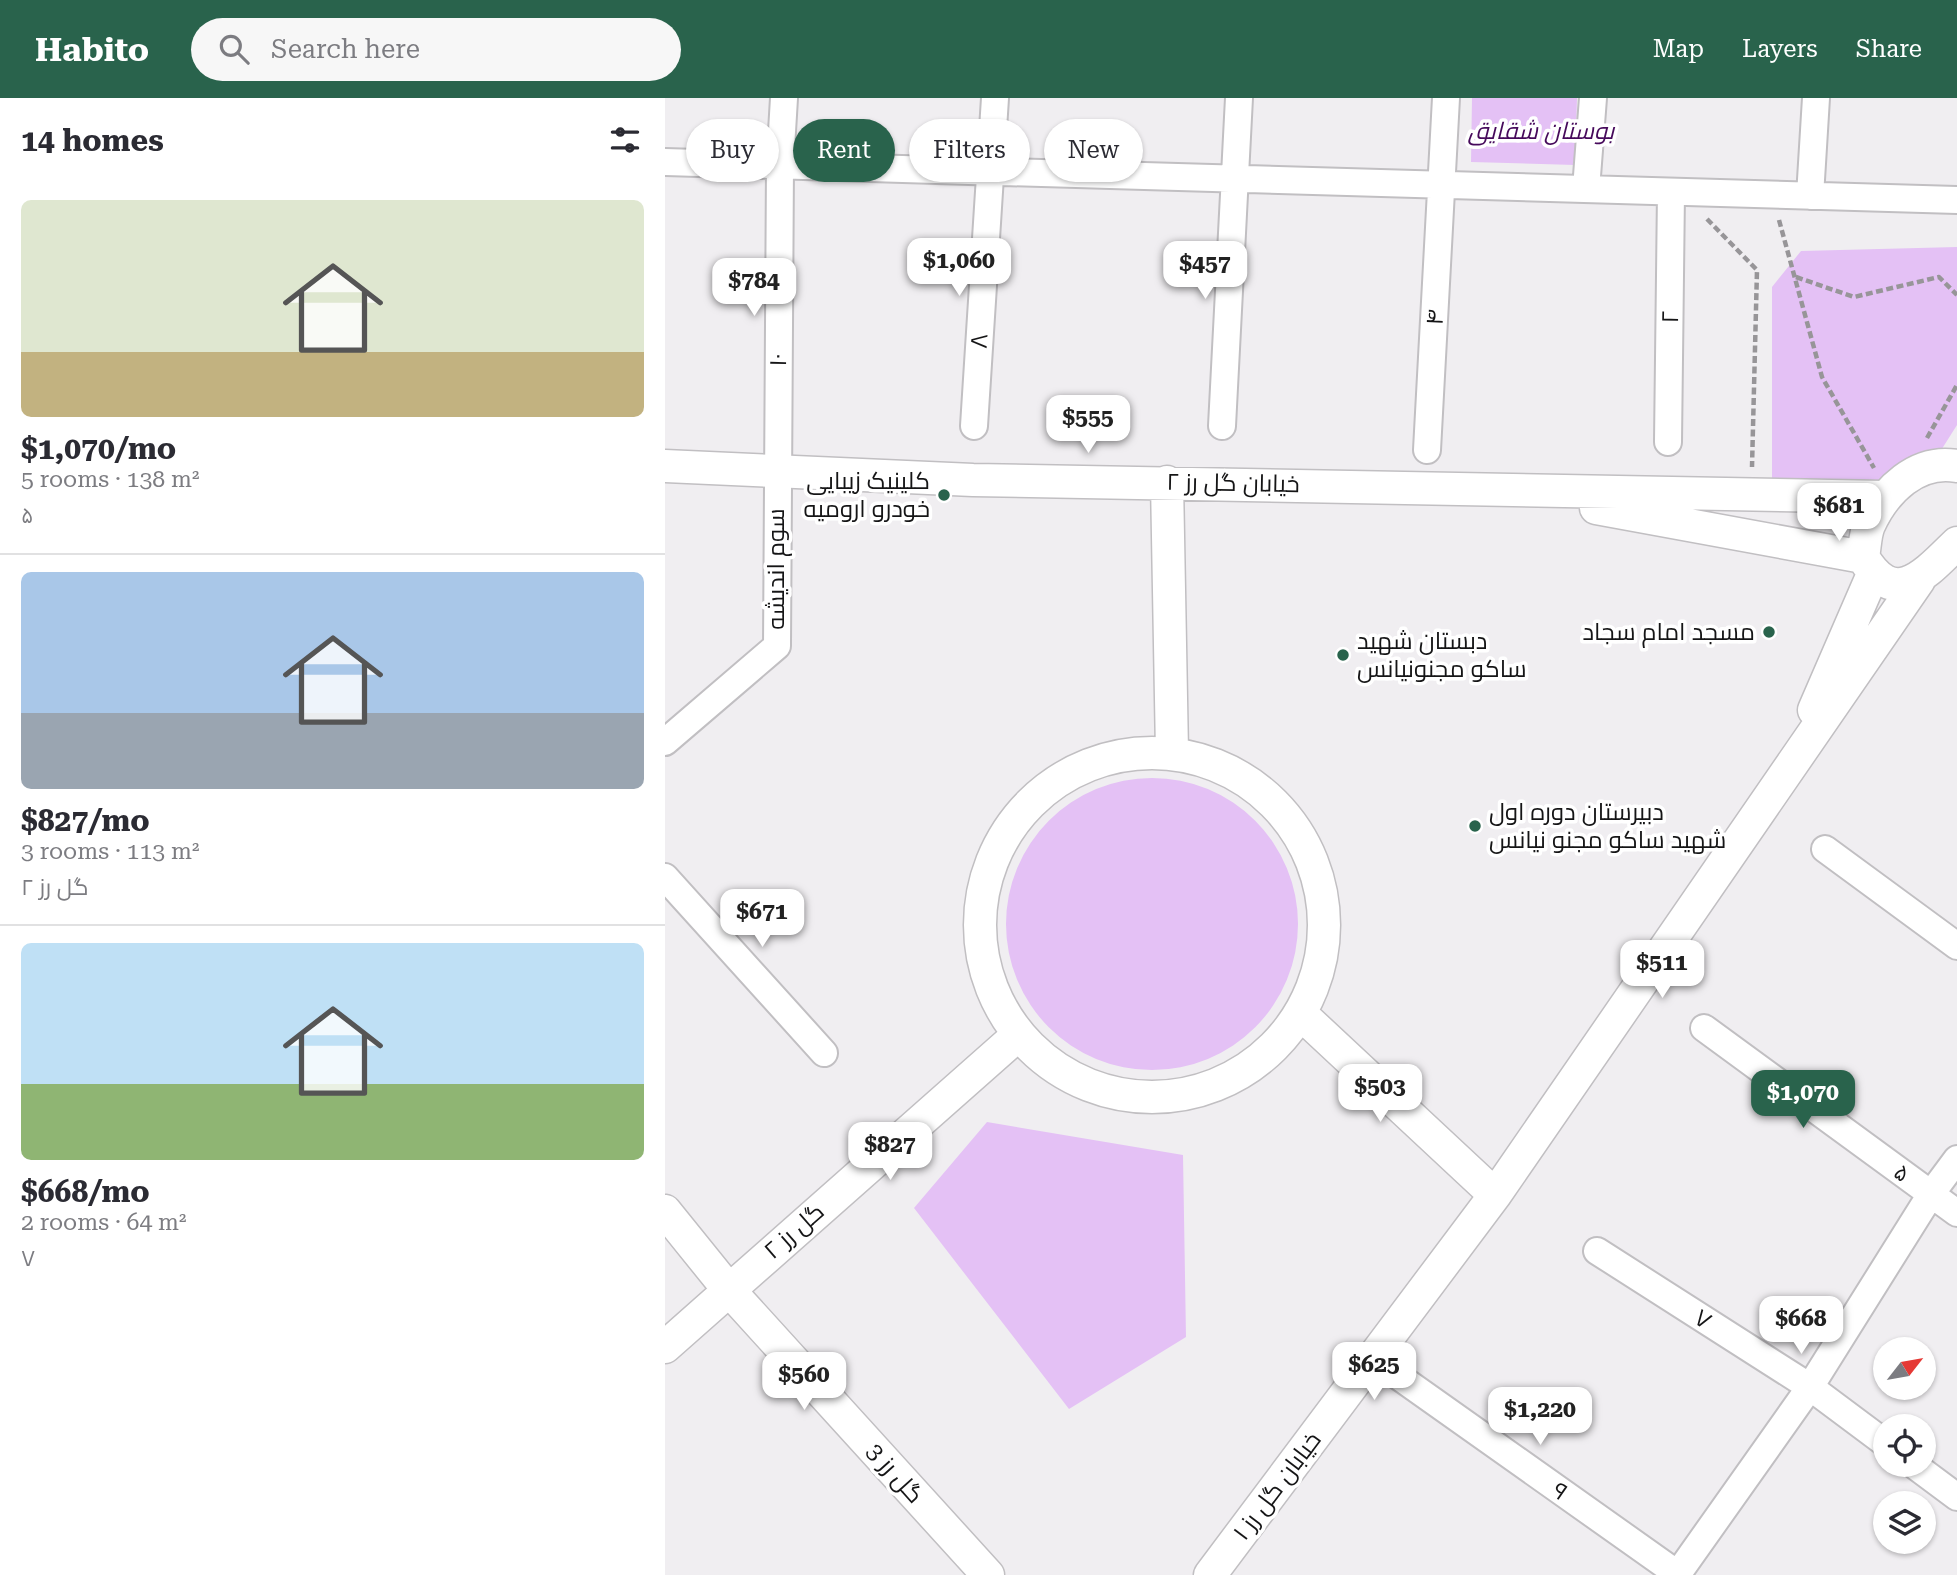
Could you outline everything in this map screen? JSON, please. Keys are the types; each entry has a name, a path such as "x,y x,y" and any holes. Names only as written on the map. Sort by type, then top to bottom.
{"street":[{"name":"۱۰","path":"776,472 780,165 784,98"},
{"name":"۸","path":"994,119 995,98"},
{"path":"1222,426 1239,98"},
{"path":"1443,185 1446,98"},
{"path":"1586,189 1593,98"},
{"path":"1810,196 1816,98"},
{"path":"665,162 909,169"},
{"path":"1030,173 1957,200"},
{"name":"۸","path":"974,426 989,182"},
{"name":"۴","path":"1427,450 1443,185"},
{"name":"۲","path":"1668,442 1671,192"},
{"path":"1786,775 1868,565 1867,527 1878,478 1907,477 1945,455"},
{"name":"خیابان گل رز ۲","path":"665,466 973,480 1167,482 1508,492 1878,478"},
{"name":"سوم اندیشه","path":"665,742 777,646 776,472"},
{"path":"1167,482 1172,752"},
{"name":"خیابان گل رز ۲","path":"1508,492 1868,565 1886,583 1906,584 1919,580"},
{"path":"1786,775 1919,580 1957,543"},
{"path":"1172,752 1227,769 1274,802 1308,849 1324,904 1324,915 1322,961 1301,1014 1264,1059 1217,1087 1164,1099 1110,1093 1059,1072 1018,1035 992,993 979,945 981,895 998,845 1028,802 1070,771 1120,754 1172,752"},
{"name":"خیابان گل رز ۱","path":"1210,1575 1495,1195 1786,775"},
{"path":"1825,849 1957,946"},
{"path":"665,877 824,1053"},
{"path":"1301,1014 1495,1195"},
{"name":"۵","path":"1704,1028 1957,1213"},
{"name":"۲ گل رز","path":"665,1347 1018,1035"},
{"path":"1678,1575 1809,1387 1931,1194 1957,1159"},
{"name":"گل رز 3","path":"665,1211 728,1289 988,1575"},
{"name":"۷","path":"1597,1251 1809,1387"},
{"name":"۹","path":"1374,1359 1678,1575"},
{"path":"1809,1387 1873,1434"},
{"path":"1930,1477 1957,1497"}],"path":[{"path":"1775,195 1822,377 1878,478"},
{"path":"1699,211 1757,270 1752,473"},
{"path":"1795,277 1854,298 1938,277 1957,295"},
{"path":"1945,455 1957,385"}],"green space":[{"name":"بوستان شقایق","path":"1472,98 1577,98 1575,165 1471,162"},
{"path":"1957,247 1957,425 1933,463 1865,491 1772,487 1772,287 1801,251"},
{"path":"1138,778 1166,778 1194,784 1221,795 1245,811 1265,831 1281,855 1292,882 1298,924 1292,966 1281,993 1265,1017 1245,1037 1221,1053 1194,1064 1166,1070 1138,1070 1110,1064 1083,1053 1059,1037 1039,1017 1023,993 1012,966 1006,938 1006,910 1012,882 1023,855 1039,831 1059,811 1083,795 1110,784"},
{"path":"987,1122 1183,1155 1186,1337 1069,1409 914,1208"}],"place":[{"name":"کلینیک زیبایی خودرو ارومیه","path":"944,495"},
{"name":"مسجد امام سجاد","path":"1769,632"},
{"name":"دبستان شهید ساکو مجنونیانس","path":"1343,655"},
{"name":"دبیرستان دوره اول شهید ساکو مجنو نیانس","path":"1475,826"}]}
